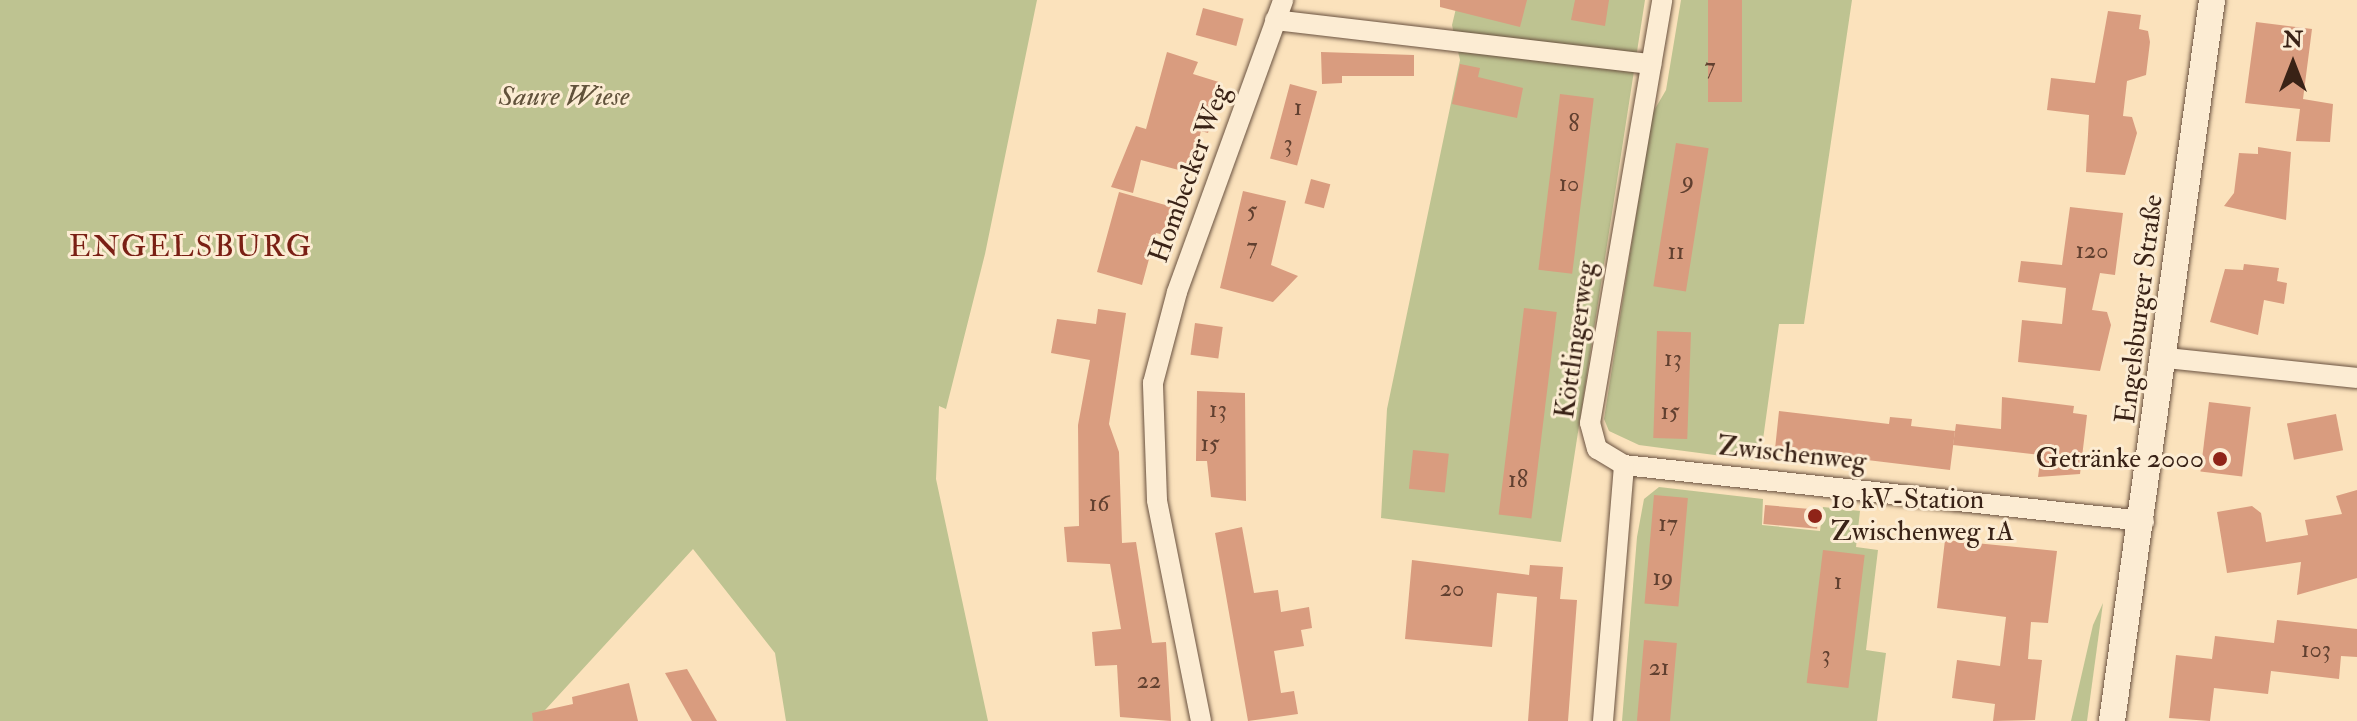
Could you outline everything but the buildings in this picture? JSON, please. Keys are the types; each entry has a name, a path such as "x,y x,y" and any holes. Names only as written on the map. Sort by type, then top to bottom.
{"street":[{"name":"Hombecker Weg","path":"1201,721 1157,500 1153,383 1177,292 1283,0"},
{"name":"Köttlingerweg","path":"1624,465 1597,449 1590,423 1662,0"},
{"name":"Engelsburger Straße","path":"2112,721 2167,358 2212,0"},
{"path":"1275,20 1651,64"},
{"path":"2167,358 2357,378"},
{"path":"1603,721 1624,465"},
{"name":"Zwischenweg","path":"1624,465 2144,521"}],"green space":[{"name":"Saure Wiese","path":"0,0 1037,0 985,254 946,409 939,406 936,479 988,721 786,721 775,653 693,549 535,721 0,721"},
{"path":"1458,0 1645,0 1561,542 1381,518 1387,409 1460,60 1452,25"},
{"path":"1681,0 1852,0 1804,324 1779,324 1760,461 1639,445 1609,431 1604,419 1652,114 1666,90"},
{"path":"1659,487 1763,499 1762,525 1820,531 1823,507 1860,511 1856,547 1878,550 1866,650 1886,653 1877,721 1622,721 1637,537 1644,499"},
{"path":"2103,603 2087,721 2071,721 2093,625"}],"place":[{"name":"Getränke 2000","path":"2220,459"},
{"name":"10 kV-Station Zwischenweg 1A","path":"1815,516"}],"district":[{"name":"ENGELSBURG","path":"191,247"}]}
